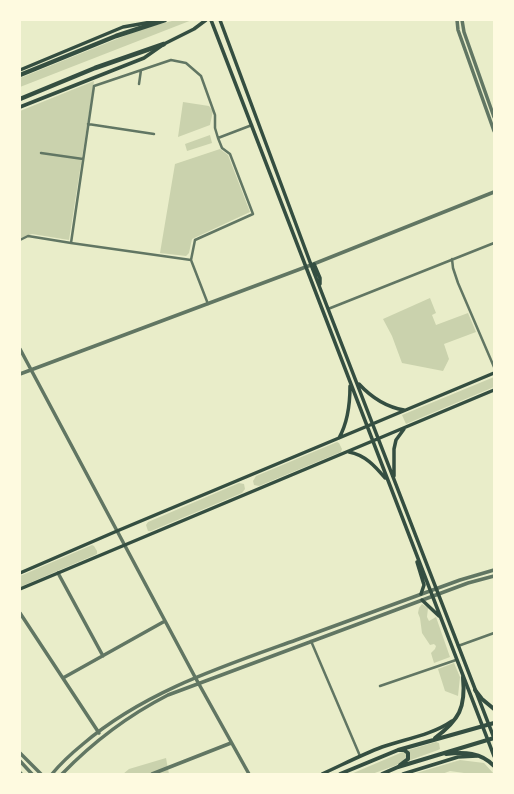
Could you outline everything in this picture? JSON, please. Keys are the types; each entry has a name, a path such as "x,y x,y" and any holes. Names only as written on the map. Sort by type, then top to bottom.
{"highway":[{"path":"20,75 116,36 165,20"},
{"path":"20,99 95,68 164,44"}],"main road":[{"path":"20,70 123,27 160,20"},
{"path":"20,107 144,58 164,44 194,29 206,20"},
{"path":"211,20 494,756"},
{"path":"220,20 313,264 328,309 494,738 438,754 398,767 382,774"},
{"path":"20,573 494,373"},
{"path":"357,382 377,400 397,409 405,410"},
{"path":"338,438 344,429 348,414 350,383"},
{"path":"20,589 494,390"},
{"path":"395,479 394,449 396,440 404,429"},
{"path":"348,452 354,453 370,461 388,481"},
{"path":"418,559 417,565 424,585 421,594"},
{"path":"422,600 440,616"},
{"path":"434,740 452,725 458,717 463,697 463,677"},
{"path":"475,690 485,702 494,709"},
{"path":"322,774 360,756 446,725 458,717"},
{"path":"340,774 398,750 494,723"},
{"path":"398,750 404,750 408,753 408,759 398,767"},
{"path":"438,754 461,752 475,754 486,759 494,766"},
{"path":"403,774 458,757 480,756"}],"street":[{"path":"457,20 458,30 494,131"},
{"path":"462,20 464,32 494,117"},
{"path":"71,243 94,86 171,60 186,63 200,76 215,115 215,128 218,138 222,148 230,154 253,214 195,240 191,260 208,304"},
{"path":"139,84 141,70"},
{"path":"88,124 154,134"},
{"path":"218,138 252,125"},
{"path":"41,153 83,159"},
{"path":"20,374 313,264 494,192"},
{"path":"20,240 28,236 191,260"},
{"path":"328,309 494,243"},
{"path":"452,259 453,268 458,283 494,367"},
{"path":"20,349 198,683 249,774"},
{"path":"52,774 72,754 98,732 121,716 144,701 195,677 436,588 494,570"},
{"path":"58,573 102,656"},
{"path":"62,774 84,751 102,737 141,709 168,695 432,596 468,583 494,576"},
{"path":"20,613 102,737"},
{"path":"63,678 165,621"},
{"path":"458,646 494,633"},
{"path":"311,641 360,756"},
{"path":"380,686 456,660"},
{"path":"152,774 231,742"},
{"path":"20,753 41,774"},
{"path":"20,761 32,774"}],"green space":[{"path":"176,20 192,20 20,87 20,78 144,28"},
{"path":"94,81 69,240 32,234 20,239 20,111"},
{"path":"183,102 209,106 213,111 210,125 178,137"},
{"path":"210,135 212,143 187,151 185,144"},
{"path":"220,149 228,155 250,212 192,239 189,253 186,256 160,253 175,164"},
{"path":"430,298 436,313 432,315 436,325 468,313 476,332 444,344 449,359 443,371 402,363 392,336 383,319"},
{"path":"494,377 494,387 406,424 402,415"},
{"path":"337,442 342,449 341,452 259,486 254,485 253,481 256,476"},
{"path":"239,483 244,484 245,489 242,493 148,531 146,525 148,522"},
{"path":"92,545 97,551 97,554 20,587 20,576"},
{"path":"422,604 428,608 427,617 429,621 436,617 450,657 434,663 431,653 436,646 434,644 430,645 422,633 418,613"},
{"path":"454,663 460,677 458,696 445,691 438,669"},
{"path":"436,742 439,743 440,749 438,750 372,774 351,774 405,751"},
{"path":"166,758 169,774 123,774 129,769"},
{"path":"460,760 484,763 494,774 471,774 450,771 442,774 413,774"}]}
